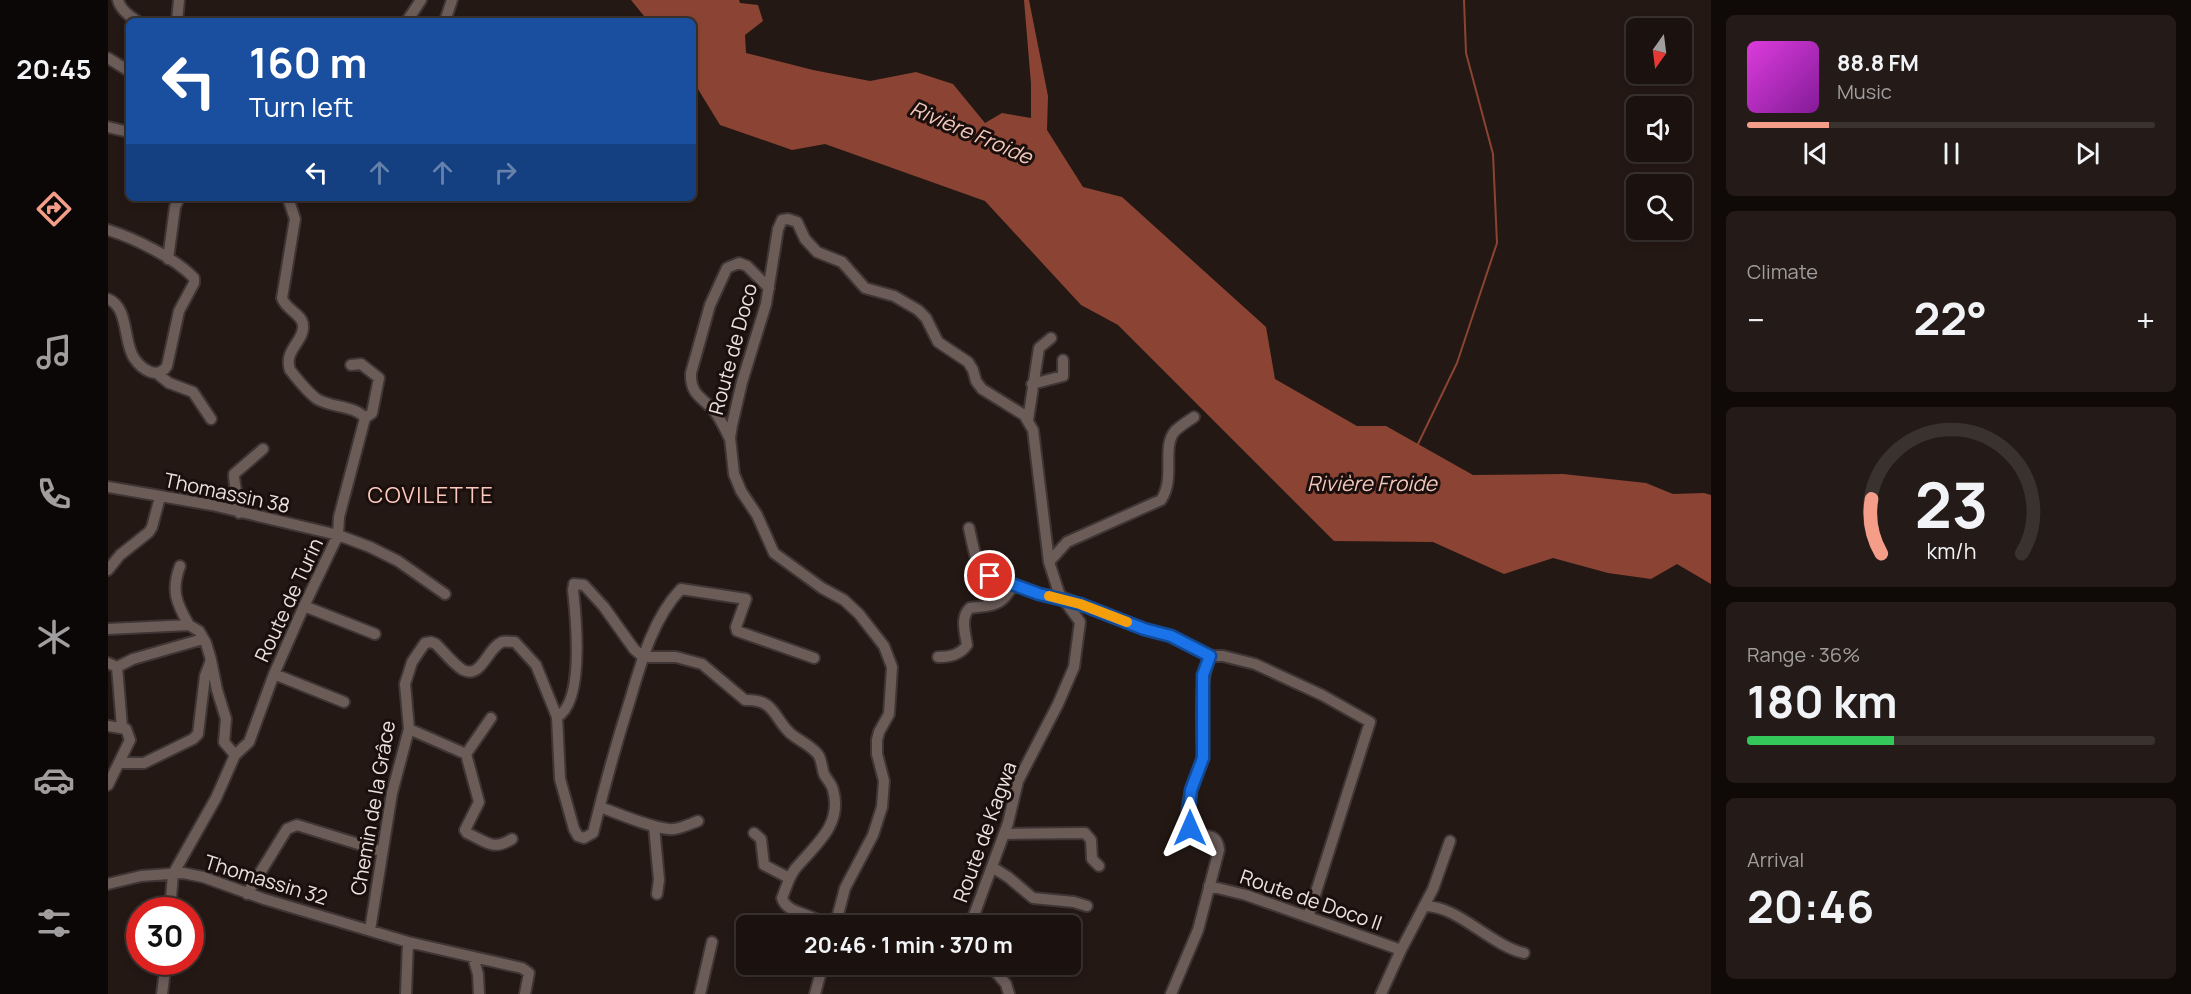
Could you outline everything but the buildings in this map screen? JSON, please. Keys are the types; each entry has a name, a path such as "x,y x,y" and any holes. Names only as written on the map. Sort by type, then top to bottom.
{"street":[{"path":"118,0 118,4 133,18"},
{"path":"177,18 179,0"},
{"path":"409,18 421,0"},
{"path":"446,18 452,0"},
{"path":"108,58 126,69"},
{"path":"108,127 126,131"},
{"path":"168,260 178,201"},
{"path":"289,201 295,219 282,298 286,307 302,320 303,331 289,356 288,365 315,398 325,403 360,412 365,418"},
{"name":"Route de Doco","path":"838,915 845,888 873,835 882,807 884,781 877,754 877,740 889,714 892,667 884,646 859,614 844,600 822,588 774,553 757,515 734,474 730,438 742,382 762,321 779,223 782,220 792,219 797,222 805,239 817,252 842,262 865,288 894,296 918,309 926,318 938,342 968,362 982,389 1024,415 1028,420"},
{"path":"108,230 126,236 194,278 194,283 179,311 168,366 159,375"},
{"path":"730,438 714,411 696,394 690,384 691,373 710,305 727,268 739,263 747,266 769,288"},
{"path":"108,299 116,304 122,316 133,357 151,373 193,392 211,419"},
{"path":"1049,562 1033,430 1028,420 1039,348 1051,338"},
{"path":"1032,384 1063,376 1063,360"},
{"name":"Route de Turin","path":"171,897 173,874 216,798 235,755 249,742 274,674 338,535 339,517 365,418 372,413 379,378 363,365 351,365"},
{"path":"1049,562 1067,542 1161,500 1167,492 1169,482 1169,442 1175,431 1194,417"},
{"path":"239,513 234,474 263,449"},
{"name":"Thomassin 38","path":"108,487 212,505 338,535 398,561 445,594"},
{"path":"108,570 120,555 152,527 160,497"},
{"path":"969,528 976,562 984,572 1039,594 1064,598 1144,629 1171,636 1210,656 1223,656 1255,664 1322,695 1370,722 1308,917"},
{"name":"Route de Kagwa","path":"974,915 1004,834 1018,781 1058,704 1074,667 1080,622 1059,593 1049,562"},
{"path":"180,566 174,588 180,609 189,625 199,631 214,667 217,690 226,719 224,742 235,755"},
{"path":"808,915 783,903 782,898 794,870 815,848 833,823 836,806 833,788 824,774 819,756 787,731 776,714 765,703 758,700 745,700 702,664 676,657 643,657 634,649 591,592 584,585 574,584 578,651 573,687 566,709 557,717 560,778 574,829 578,836 584,838 593,833 613,755 643,657 669,601 681,589 746,599 737,631 814,658"},
{"path":"938,657 954,656 967,645 964,616 966,611 970,608 999,603 1015,585"},
{"path":"304,606 375,634"},
{"path":"108,629 189,625"},
{"path":"122,727 113,665 203,639"},
{"name":"Chemin de la Grâce","path":"370,930 392,793 409,729 405,684 412,662 424,643 436,644 462,669 470,672 478,670 493,648 502,641 516,642 536,665 557,717"},
{"path":"1172,994 1198,930 1219,850 1218,842 1214,837 1194,832 1190,828 1188,818 1191,790 1203,758 1203,675 1210,656"},
{"path":"119,763 144,763 193,739 198,734 205,676 210,660"},
{"path":"274,674 344,702"},
{"path":"491,718 466,754 479,802 465,830 496,846 501,846 512,838"},
{"path":"108,726 126,729 130,740 108,785"},
{"path":"409,729 466,754"},
{"path":"600,807 654,826 675,829 698,821"},
{"path":"247,894 287,829 293,826 297,825 381,851"},
{"path":"654,826 657,894"},
{"path":"754,833 761,839 764,865 789,878"},
{"path":"1004,834 1086,833 1091,840 1092,858 1099,866"},
{"path":"1382,994 1401,950 1433,889 1450,841"},
{"path":"992,867 1014,881 1033,898 1082,903 1087,906"},
{"name":"Thomassin 32","path":"108,884 141,876 183,873 203,877 247,894 408,942 522,968 529,973 525,994"},
{"name":"Route de Doco II","path":"1209,886 1246,895 1401,950"},
{"path":"1424,906 1441,909 1503,946 1524,953"},
{"path":"406,994 408,942"},
{"path":"700,994 712,942"},
{"path":"473,957 478,974 479,994"},
{"path":"162,994 164,975"},
{"path":"815,994 820,975"},
{"path":"998,975 1006,984 1010,994"}],"water":[{"name":"Rivière Froide","path":"631,0 739,0 740,3 758,5 763,21 745,35 746,53 813,70 870,81 916,72 953,84 985,123 1002,113 1031,118 1031,84 1024,0 1029,0 1048,96 1047,130 1083,187 1122,197 1266,327 1275,379 1357,426 1386,426 1473,475 1563,474 1646,483 1673,494 1704,493 1711,495 1711,584 1677,564 1651,579 1608,573 1553,558 1504,574 1433,542 1334,541 1118,325 1081,305 985,201 825,144 792,150 720,125 696,86 696,18 646,18"}],"waterway":[{"path":"1417,446 1457,363 1497,243 1493,154 1466,53 1464,0"}],"slow traffic":[{"path":"1049,596 1064,598 1127,622"}],"district":[{"name":"COVILETTE","path":"431,495"}],"route":[{"path":"990,576 1039,594 1064,598 1144,629 1171,636 1210,656 1203,675 1203,758 1191,790 1188,818 1190,828"}]}
